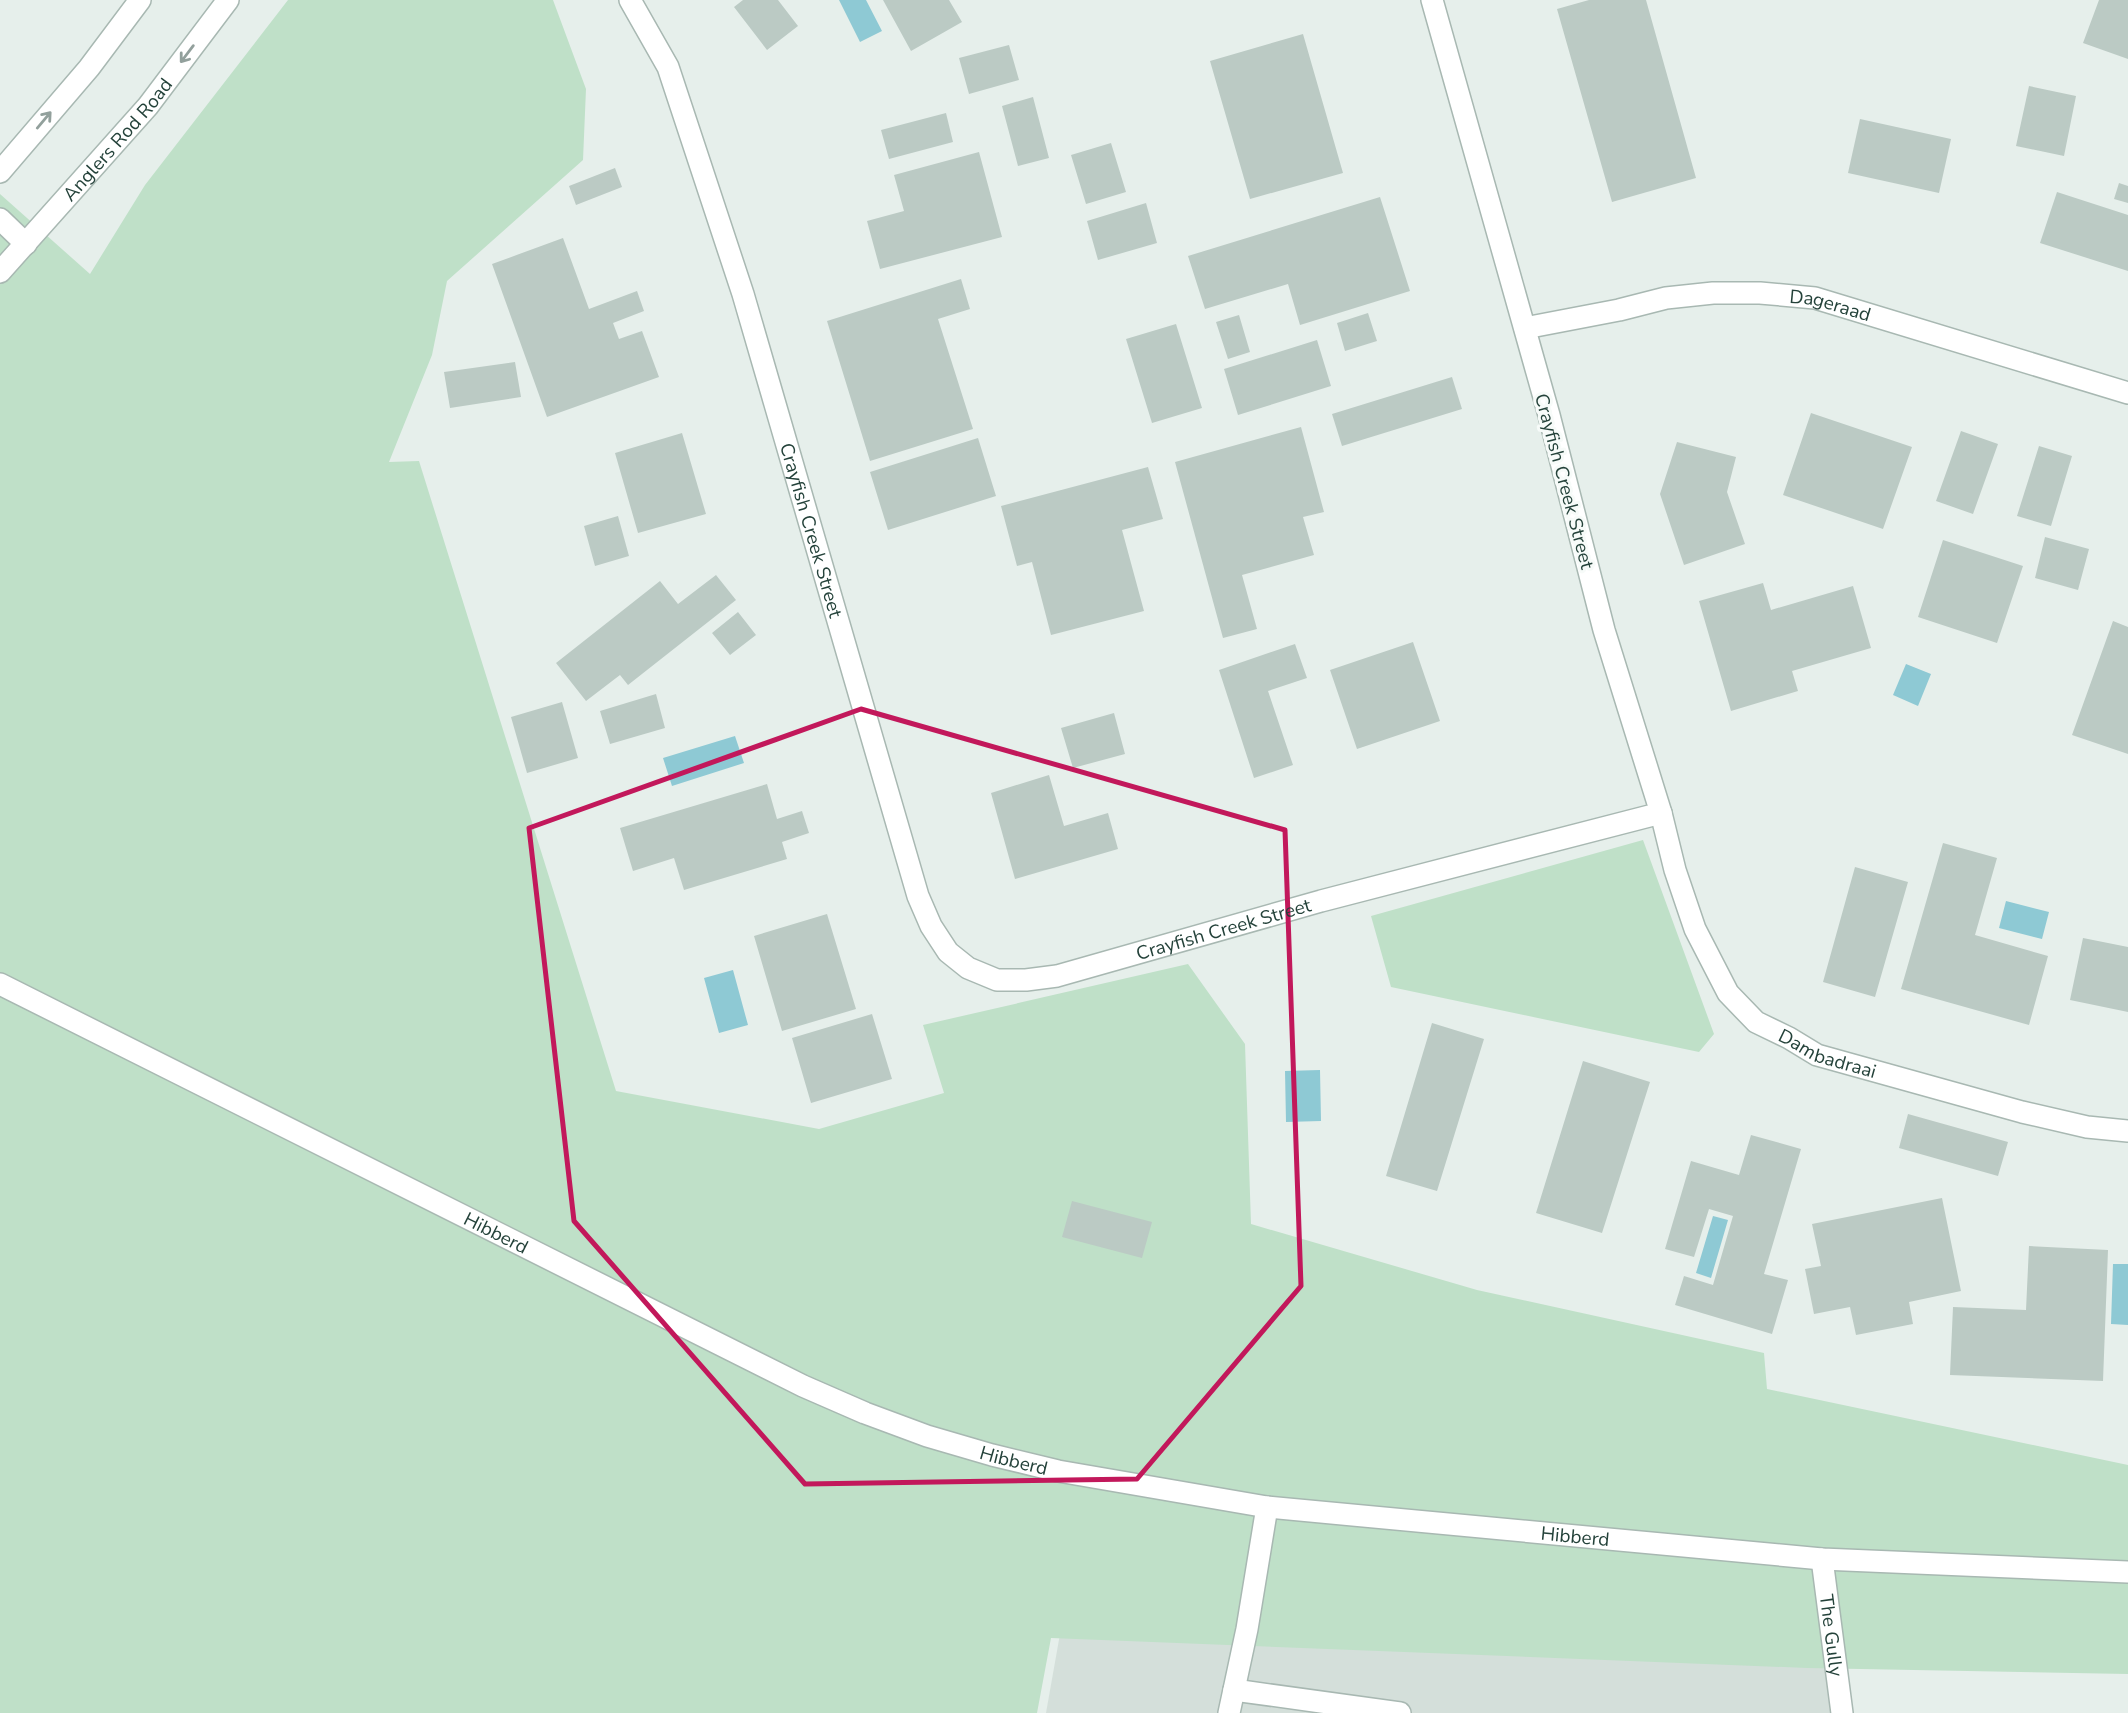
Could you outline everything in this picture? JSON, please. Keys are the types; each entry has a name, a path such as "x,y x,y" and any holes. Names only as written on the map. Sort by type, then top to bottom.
{"street":[{"path":"0,172 89,68 140,0"},
{"name":"Anglers Rod Road","path":"0,272 148,106 228,0"},
{"name":"Crayfish Creek Street","path":"630,0 668,67 743,293 918,896 931,926 948,952 968,968 997,980 1057,976 1321,901 1661,813 1604,630 1525,328 1432,0"},
{"path":"0,219 26,244"},
{"name":"Dageraad","path":"1525,328 1666,298 1713,293 1788,295 1815,298 2128,393"},
{"name":"Dambadraai","path":"1661,813 1675,870 1695,929 1728,993 1756,1022 1817,1055 2035,1115 2087,1127 2128,1131"},
{"name":"Hibberd","path":"0,984 803,1386 864,1413 992,1455 1088,1476 1267,1507 1822,1559 2128,1572"},
{"path":"1229,1713 1247,1629 1267,1507"},
{"name":"The Gully","path":"1822,1559 1842,1713"},
{"path":"1234,1690 1308,1707 1400,1713"}],"highlighted area":[{"path":"861,709 1285,830 1301,1286 1137,1479 805,1484 574,1221 529,828"}],"shaded area":[{"path":"1088,1476 1822,1559 1842,1713 1046,1713"}],"green space":[{"path":"288,0 553,0 586,89 583,160 447,281 432,355 389,462 419,461 616,1091 819,1129 944,1093 923,1025 1188,964 1245,1044 1251,1224 1477,1290 1764,1353 1767,1389 2128,1465 2128,1674 1807,1668 1051,1638 1037,1713 0,1713 0,194 90,274 145,185"},
{"path":"1643,840 1714,1034 1699,1052 1391,987 1371,916"}],"water":[{"path":"839,0 866,0 882,31 860,42"},
{"path":"1906,664 1931,674 1918,706 1893,695"},
{"path":"735,736 744,763 672,786 663,758"},
{"path":"2006,901 2049,912 2042,939 1999,928"},
{"path":"733,970 748,1025 719,1033 704,978"},
{"path":"1320,1070 1321,1121 1286,1122 1285,1071"},
{"path":"1713,1216 1728,1220 1711,1278 1696,1273"},
{"path":"2113,1264 2128,1264 2128,1325 2111,1324"}],"building":[{"path":"743,0 778,0 798,26 767,50 734,7"},
{"path":"883,0 949,0 962,22 911,51"},
{"path":"1589,0 1646,0 1696,178 1612,202 1557,9"},
{"path":"2099,0 2128,0 2128,59 2083,43"},
{"path":"1303,34 1343,173 1250,199 1210,61"},
{"path":"1009,45 1019,80 969,94 959,58"},
{"path":"2029,86 2076,96 2064,156 2016,146"},
{"path":"1033,97 1049,158 1018,166 1002,106"},
{"path":"946,113 953,142 889,159 881,130"},
{"path":"1860,119 1951,139 1939,193 1848,173"},
{"path":"1111,143 1126,192 1086,204 1071,155"},
{"path":"979,152 1002,237 880,269 867,221 904,211 894,175"},
{"path":"615,168 622,187 576,205 569,186"},
{"path":"2119,183 2128,186 2128,203 2114,199"},
{"path":"2057,192 2128,215 2128,271 2040,243"},
{"path":"1380,197 1410,291 1300,325 1288,284 1205,309 1188,256"},
{"path":"1146,203 1157,243 1098,260 1087,221"},
{"path":"563,238 589,309 637,291 644,311 613,323 619,339 642,331 659,377 547,417 492,264"},
{"path":"961,279 970,309 938,319 973,429 870,461 827,321"},
{"path":"1368,313 1377,341 1345,351 1337,323"},
{"path":"1239,315 1250,352 1228,359 1216,322"},
{"path":"1176,324 1202,408 1152,423 1126,339"},
{"path":"1317,340 1331,386 1238,415 1224,369"},
{"path":"515,362 521,397 450,408 444,372"},
{"path":"1452,377 1462,409 1342,446 1332,414"},
{"path":"1811,413 1912,447 1883,529 1783,495"},
{"path":"1301,427 1324,512 1303,517 1314,555 1242,575 1257,629 1223,638 1175,462"},
{"path":"1961,431 1998,444 1973,514 1936,501"},
{"path":"682,433 706,514 638,533 615,453"},
{"path":"978,438 996,496 888,530 870,472"},
{"path":"1677,442 1736,457 1727,492 1745,544 1684,565 1660,494"},
{"path":"2039,446 2072,456 2051,526 2017,516"},
{"path":"1148,467 1163,519 1122,530 1144,611 1051,635 1032,562 1017,566 1001,506"},
{"path":"618,516 629,556 595,566 584,526"},
{"path":"2045,537 2089,549 2078,590 2035,578"},
{"path":"1943,540 2023,566 1997,643 1918,617"},
{"path":"716,575 736,600 628,685 620,675 586,701 556,663 660,581 678,604"},
{"path":"1763,583 1771,610 1853,586 1871,648 1792,671 1798,691 1731,711 1699,601"},
{"path":"738,612 756,635 730,655 712,633"},
{"path":"2113,621 2128,627 2128,754 2072,735"},
{"path":"1413,642 1440,721 1357,749 1330,670"},
{"path":"1295,644 1307,678 1268,691 1293,765 1254,778 1219,670"},
{"path":"656,694 665,728 610,744 600,711"},
{"path":"562,702 578,758 527,773 511,717"},
{"path":"1114,713 1125,754 1073,768 1061,728"},
{"path":"1049,775 1064,826 1108,813 1118,849 1015,879 991,793"},
{"path":"767,784 777,819 802,811 809,833 782,842 787,859 684,890 674,858 633,871 620,828"},
{"path":"1943,843 1997,858 1975,935 2048,956 2029,1025 1901,989"},
{"path":"1855,867 1908,882 1875,997 1823,982"},
{"path":"827,914 856,1009 782,1031 754,936"},
{"path":"2083,938 2128,947 2128,1012 2070,1000"},
{"path":"872,1014 892,1079 811,1103 792,1038"},
{"path":"1432,1023 1484,1039 1437,1191 1386,1176"},
{"path":"1583,1061 1650,1082 1602,1233 1536,1213"},
{"path":"1908,1114 2008,1142 1998,1176 1899,1148"},
{"path":"1751,1135 1801,1149 1764,1274 1788,1280 1772,1334 1675,1305 1684,1276 1713,1285 1733,1216 1709,1209 1694,1257 1665,1249 1691,1161 1739,1175"},
{"path":"1942,1198 1961,1291 1909,1302 1913,1324 1856,1335 1850,1307 1814,1314 1805,1269 1821,1266 1812,1224"},
{"path":"1072,1201 1152,1222 1142,1258 1062,1237"},
{"path":"2029,1246 2108,1250 2103,1381 1950,1375 1953,1307 2026,1310"}]}
